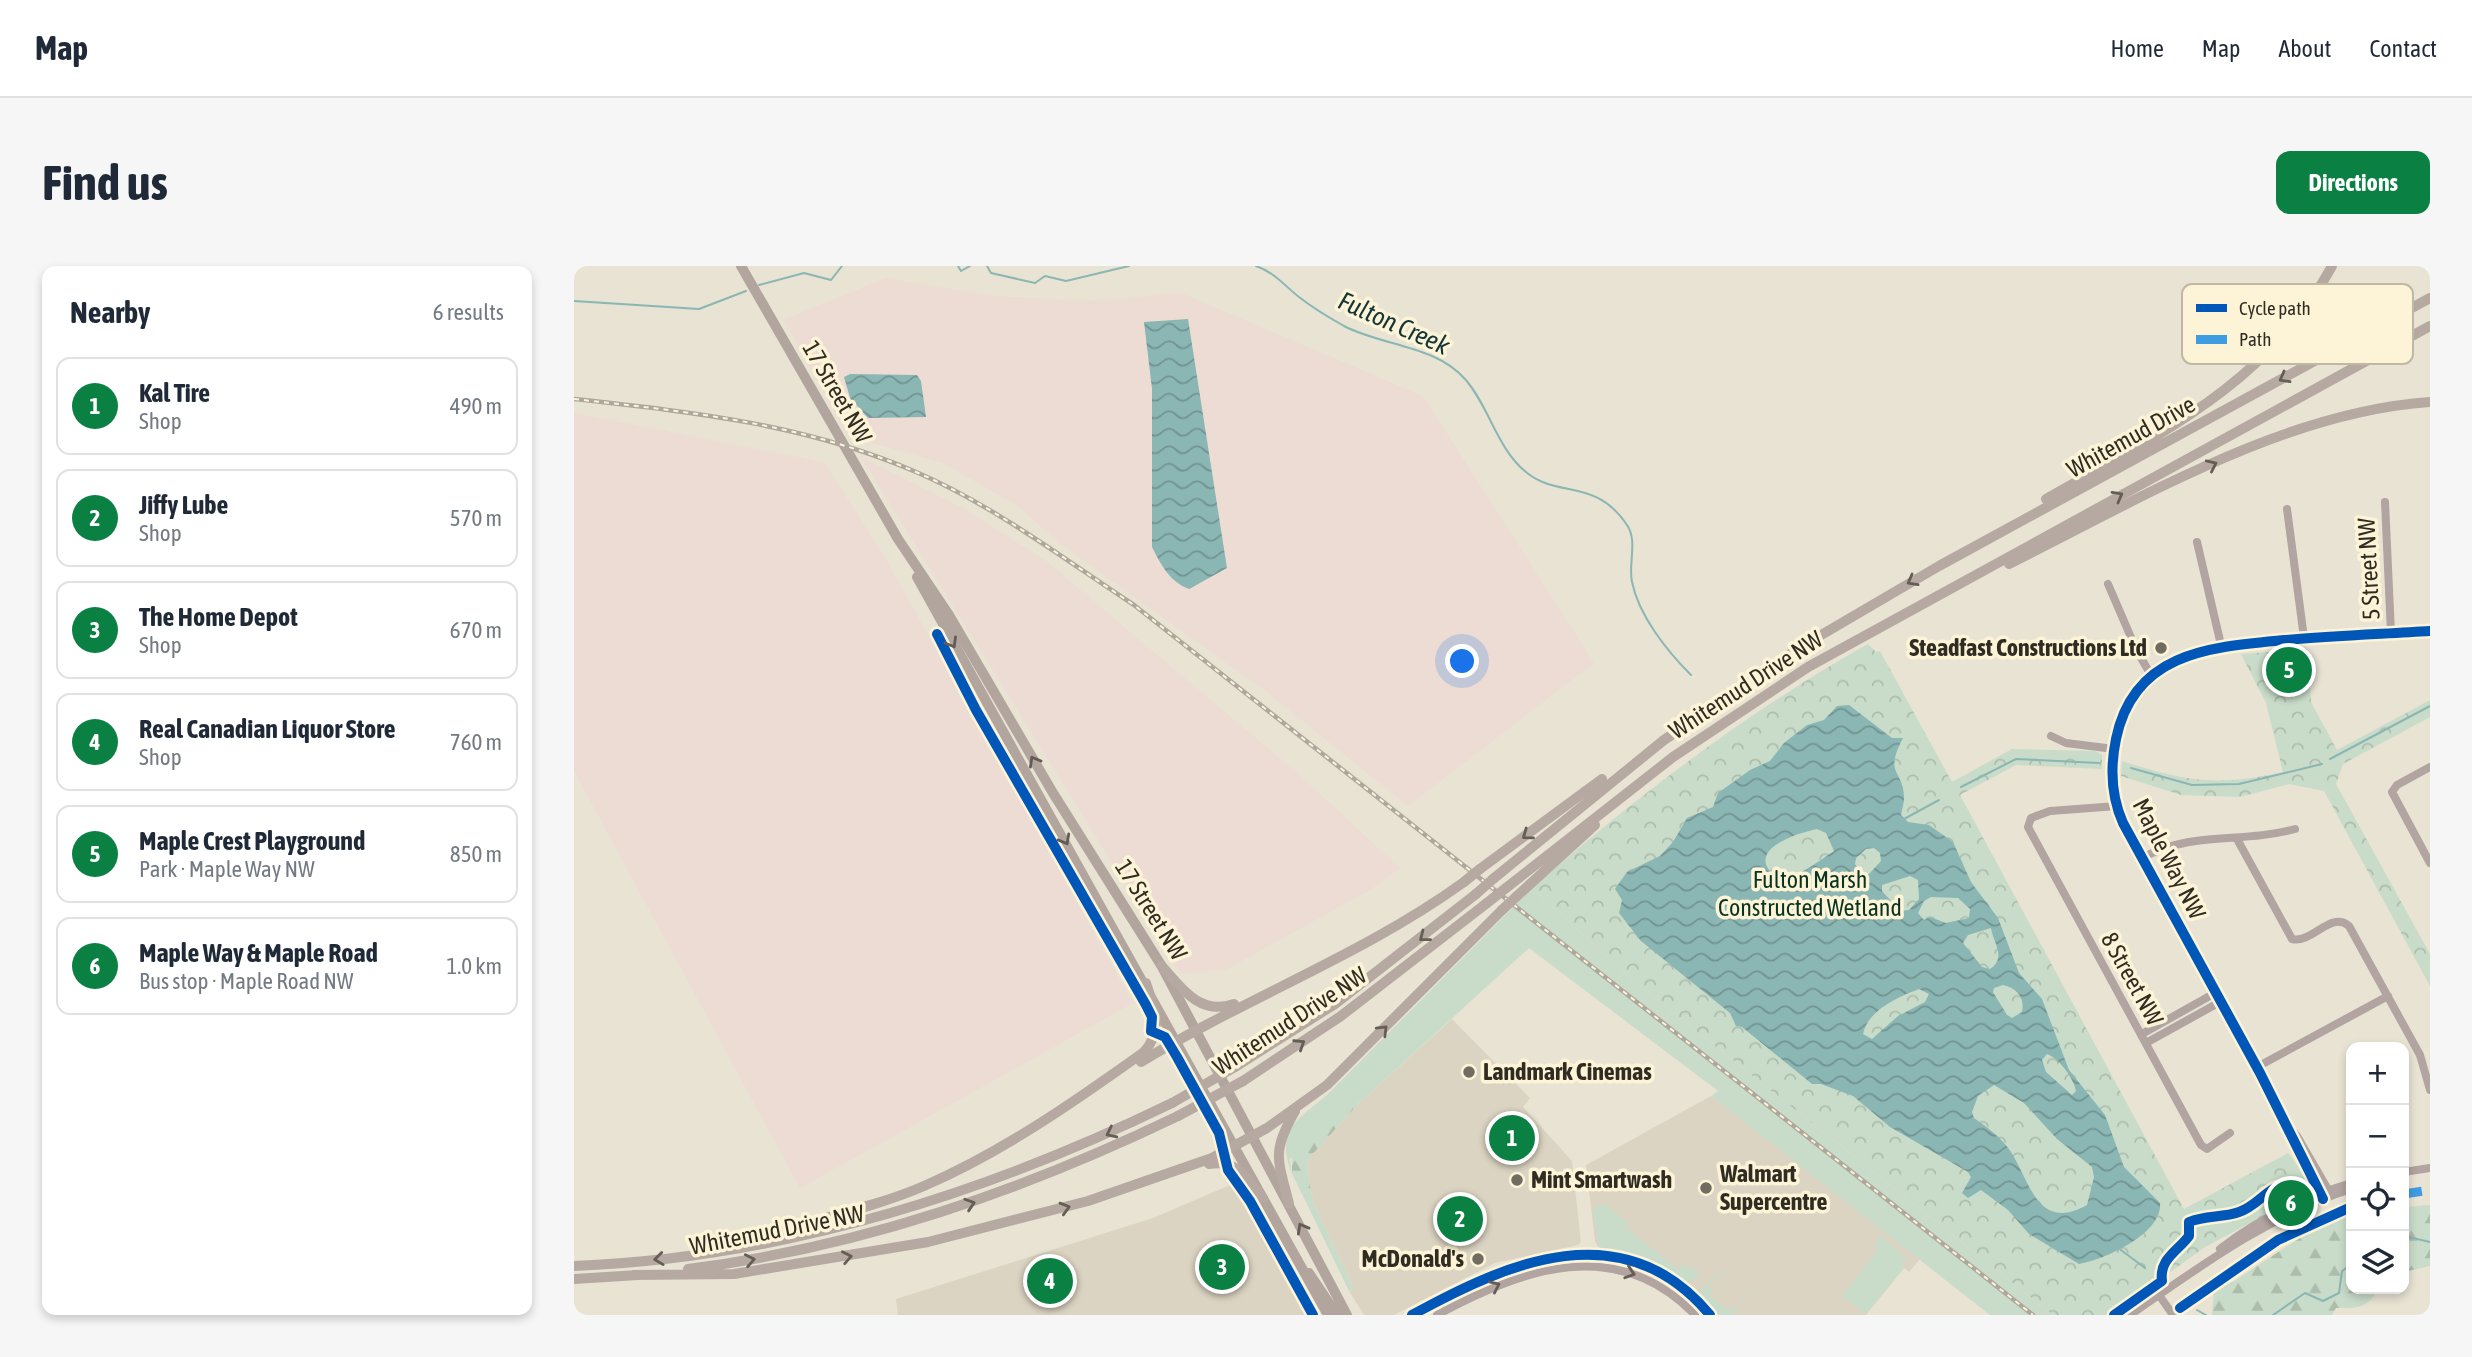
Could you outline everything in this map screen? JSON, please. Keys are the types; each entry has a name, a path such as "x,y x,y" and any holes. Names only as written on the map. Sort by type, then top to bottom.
{"highway":[{"path":"2320,284 2332,266"},
{"name":"Whitemud Drive","path":"2413,307 2430,298"},
{"name":"Whitemud Drive","path":"2413,335 2430,326"},
{"path":"1939,566 2222,394 2254,364"},
{"name":"Whitemud Drive","path":"1854,616 1939,566 2309,364"},
{"name":"Whitemud Drive","path":"1864,636 2361,364"},
{"path":"1886,624 2246,450 2365,412 2430,402"},
{"name":"Whitemud Drive NW","path":"574,1266 727,1250 834,1228 982,1186 1100,1138 1172,1103 1235,1068 1346,996 1664,740 1779,662 1854,616"},
{"name":"Whitemud Drive NW","path":"578,1279 730,1264 831,1244 902,1226 1046,1176 1178,1116 1243,1081 1342,1016 1673,757 1759,698 1864,636"},
{"path":"727,1250 786,1228 864,1208 923,1186 1016,1140 1177,1040 1269,991 1362,948 1464,881 1598,782 1664,740"},
{"path":"633,1275 734,1274 906,1246 1043,1214 1192,1167 1235,1147 1297,1109 1347,1067 1502,910 1673,757"},
{"path":"1161,965 1186,993 1208,1006 1221,1009 1269,991"},
{"path":"1061,1111 1144,1052 1153,1042 1158,1018 1146,983"},
{"path":"1289,1204 1278,1146 1297,1109"},
{"path":"1192,1167 1227,1162 1240,1170 1263,1198"}],"main road":[{"name":"17 Street NW","path":"740,266 898,539 940,621 1146,983 1287,1245 1328,1315"},
{"name":"17 Street NW","path":"898,539 949,615 1053,793 1161,965 1347,1315"},
{"path":"1287,1245 1337,1315"}],"street":[{"name":"5 Street NW","path":"2385,502 2391,633"},
{"path":"2287,509 2304,638"},
{"path":"2197,542 2221,645"},
{"path":"2108,584 2136,649 2152,677"},
{"name":"Maple Way NW","path":"2326,1194 2292,1128 2286,1123 2217,998 2117,806 2112,781 2114,749 2128,704 2152,677 2185,656 2221,645 2430,631"},
{"path":"2051,736 2066,743 2114,749"},
{"path":"2430,767 2393,790 2430,863"},
{"name":"8 Street NW","path":"2117,806 2043,812 2031,818 2027,825 2198,1139 2207,1149 2230,1133"},
{"path":"2142,858 2177,842 2237,839 2295,829"},
{"path":"2237,839 2288,935 2295,940 2342,921 2350,928 2423,1061 2430,1090"},
{"path":"2257,1067 2388,996"},
{"path":"2144,1039 2217,998"},
{"path":"2409,1171 2430,1168"},
{"path":"2130,1315 2270,1224 2346,1185"},
{"path":"2326,1194 2346,1190"},
{"path":"1412,1315 1469,1284 1515,1265 1589,1253 1616,1257 1655,1271 1683,1289 1710,1315"},
{"path":"1437,1315 1515,1278 1559,1268 1589,1265 1624,1271 1648,1280 1695,1315"},
{"path":"2160,1294 2173,1315"}],"shaded area":[{"path":"885,278 995,296 1094,301 1181,293 1423,396 1594,663 1408,806 1268,693 1058,542 1018,506 943,463 848,436 784,320"},
{"path":"574,413 824,462 884,556 1133,1003 800,1188 574,771"},
{"path":"861,457 963,508 1046,561 1296,772 1400,868 1370,890 1227,969 1181,974"},
{"path":"1452,1019 1530,1098 1523,1107 1572,1161 1581,1242 1578,1245 1495,1263 1394,1315 1364,1315 1349,1291 1354,1289 1313,1202 1307,1169 1309,1158 1359,1103"},
{"path":"1711,1096 1920,1259 1909,1272 1904,1268 1866,1315 1718,1315 1684,1281 1657,1264 1598,1247 1586,1165"},
{"path":"1230,1185 1251,1211 1311,1315 898,1315 896,1299 1153,1218"}],"green space":[{"name":"Fulton Marsh Constructed Wetland","path":"1868,644 1876,652 1880,651 1952,782 2012,749 2095,751 2102,755 2102,769 2016,765 1960,795 2184,1209 2288,1153 2311,1184 2308,1192 2205,1247 2111,1315 2053,1315 1636,983 1532,888 1694,757 1779,698"},
{"path":"2308,649 2311,702 2337,750 2430,700 2430,717 2343,764 2336,784 2430,954 2430,986 2324,791 2289,784 2240,797 2181,795 2121,776 2122,761 2201,780 2260,777 2283,772 2266,703 2241,654"},
{"path":"1532,888 1636,983 2053,1315 1990,1315 1711,1096 1718,1091 1529,948 1359,1103 1357,1099 1290,1159 1292,1174 1287,1159 1287,1137 1298,1120 1327,1095"},
{"path":"1348,1094 1353,1094 1359,1103 1309,1158 1307,1169 1313,1202 1307,1204 1292,1174 1292,1150"},
{"path":"1313,1202 1354,1289 1349,1291 1307,1204"},
{"path":"1598,1205 1606,1205 1628,1223 1626,1228 1678,1269 1682,1265 1697,1270 1699,1277 1689,1283 1642,1257 1599,1247 1593,1212"},
{"path":"2430,1205 2430,1266 2409,1271 2409,1231 2409,1207"},
{"path":"2346,1215 2346,1294 2375,1295 2367,1303 2358,1307 2336,1308 2332,1315 2212,1315 2214,1290 2223,1283 2233,1282 2316,1227"},
{"path":"1880,1235 1907,1259 1901,1265 1904,1268 1866,1314 1842,1296 1878,1250 1874,1246"},
{"path":"1724,1272 1724,1276 1718,1275 1708,1287 1713,1292 1710,1296 1729,1311 1732,1307 1737,1309 1749,1295 1746,1291 1751,1294 1732,1315 1720,1315 1699,1292 1715,1276"}],"water":[{"path":"1188,319 1227,568 1189,589 1171,577 1152,547 1152,389 1144,322"},
{"path":"850,374 917,375 921,381 926,417 868,418 850,398 844,377"},
{"path":"1849,705 1892,738 1903,738 1895,759 1903,789 1901,815 1908,822 1929,825 1953,842 1971,882 1998,918 2019,973 2042,999 2069,1070 2105,1115 2124,1167 2160,1203 2152,1225 2130,1244 2079,1264 2029,1234 2008,1210 1981,1190 1968,1198 1962,1193 1971,1177 1968,1172 1890,1127 1853,1096 1821,1084 1812,1084 1742,1027 1736,1026 1730,1013 1641,941 1619,913 1622,900 1615,889 1627,872 1660,856 1673,842 1687,818 1713,807 1718,793 1750,770 1770,761 1784,743 1807,725 1824,720 1837,706","holes":["1817,829 1826,833 1834,851 1794,878 1782,881 1770,871 1766,862 1767,854 1774,846 1795,835","1874,848 1880,853 1881,861 1869,874 1862,874 1855,864 1856,858 1866,849","1910,876 1918,880 1919,899 1909,910 1900,911 1882,891 1882,885","1931,897 1958,898 1970,909 1969,918 1946,923 1930,917 1924,920 1918,913 1924,901","1991,928 1998,950 1998,960 1990,969 1982,967 1963,943 1968,935","2003,985 2012,988 2021,998 2022,1012 2012,1018 2007,1015 1993,992 1994,988","1919,989 1929,994 1925,1002 1898,1016 1872,1039 1863,1034 1877,1011","2047,1054 2061,1064 2069,1075 2076,1091 2072,1095 2046,1072 2042,1060","1994,1085 2024,1103 2057,1139 2092,1167 2094,1177 2087,1205 2070,1212 2057,1213 2047,1209 2038,1201 2007,1147 1974,1118 1972,1112 1978,1096"]}],"waterway":[{"name":"Fulton Creek","path":"759,285 804,273 831,280 842,266"},
{"name":"Fulton Creek","path":"958,266 961,271 970,266"},
{"name":"Fulton Creek","path":"987,266 991,273 1035,283 1045,276 1066,281 1129,266"},
{"name":"Fulton Creek","path":"1256,266 1344,326 1424,353 1453,368 1473,390 1500,440 1526,472 1551,485 1589,494 1615,510 1627,525 1632,538 1632,582 1641,608 1664,644 1691,675"},
{"name":"Fulton Creek","path":"574,301 699,309 746,291"},
{"path":"2330,759 2430,706"},
{"path":"1961,787 2016,759 2099,763"},
{"path":"2131,768 2192,785 2239,784 2322,764"},
{"path":"1904,819 1939,800"},
{"name":"Fulton Creek","path":"2409,1237 2430,1242"},
{"name":"Fulton Creek","path":"2121,1250 2145,1268"},
{"name":"Fulton Creek","path":"2273,1315 2305,1293 2323,1301 2339,1293 2342,1271 2346,1268"},
{"name":"Fulton Creek","path":"2197,1310 2206,1315"}],"railway":[{"path":"574,399 748,422 833,442 916,472 1000,516 1134,605 2033,1315"}],"marked path":[{"path":"2409,1193 2430,1190"}],"cycle path":[{"path":"2323,1199 2260,1073 2123,823 2113,782 2116,739 2125,710 2140,687 2158,671 2180,659 2230,646 2321,637 2430,631"},
{"path":"937,634 976,710 1146,1005 1152,1017 1151,1031 1165,1037 1219,1133 1228,1170 1250,1201 1313,1315"},
{"path":"2114,1315 2162,1281 2166,1261 2189,1236 2189,1222 2239,1212 2277,1187 2292,1184"},
{"path":"2180,1308 2278,1240 2346,1209"},
{"path":"1412,1315 1487,1278 1526,1264 1565,1256 1603,1255 1641,1264 1676,1283 1710,1315"}],"place":[{"name":"Steadfast Constructions Ltd","path":"2161,648"},
{"name":"Maple Crest Playground","path":"2289,670"},
{"name":"Landmark Cinemas","path":"1469,1072"},
{"name":"Kal Tire","path":"1512,1138"},
{"name":"Mint Smartwash","path":"1517,1180"},
{"name":"Walmart Supercentre","path":"1706,1188"},
{"name":"Maple Way & Maple Road","path":"2291,1203"},
{"name":"Jiffy Lube","path":"1460,1219"},
{"name":"McDonald's","path":"1478,1259"},
{"name":"The Home Depot","path":"1222,1267"},
{"name":"Real Canadian Liquor Store","path":"1050,1281"}]}
